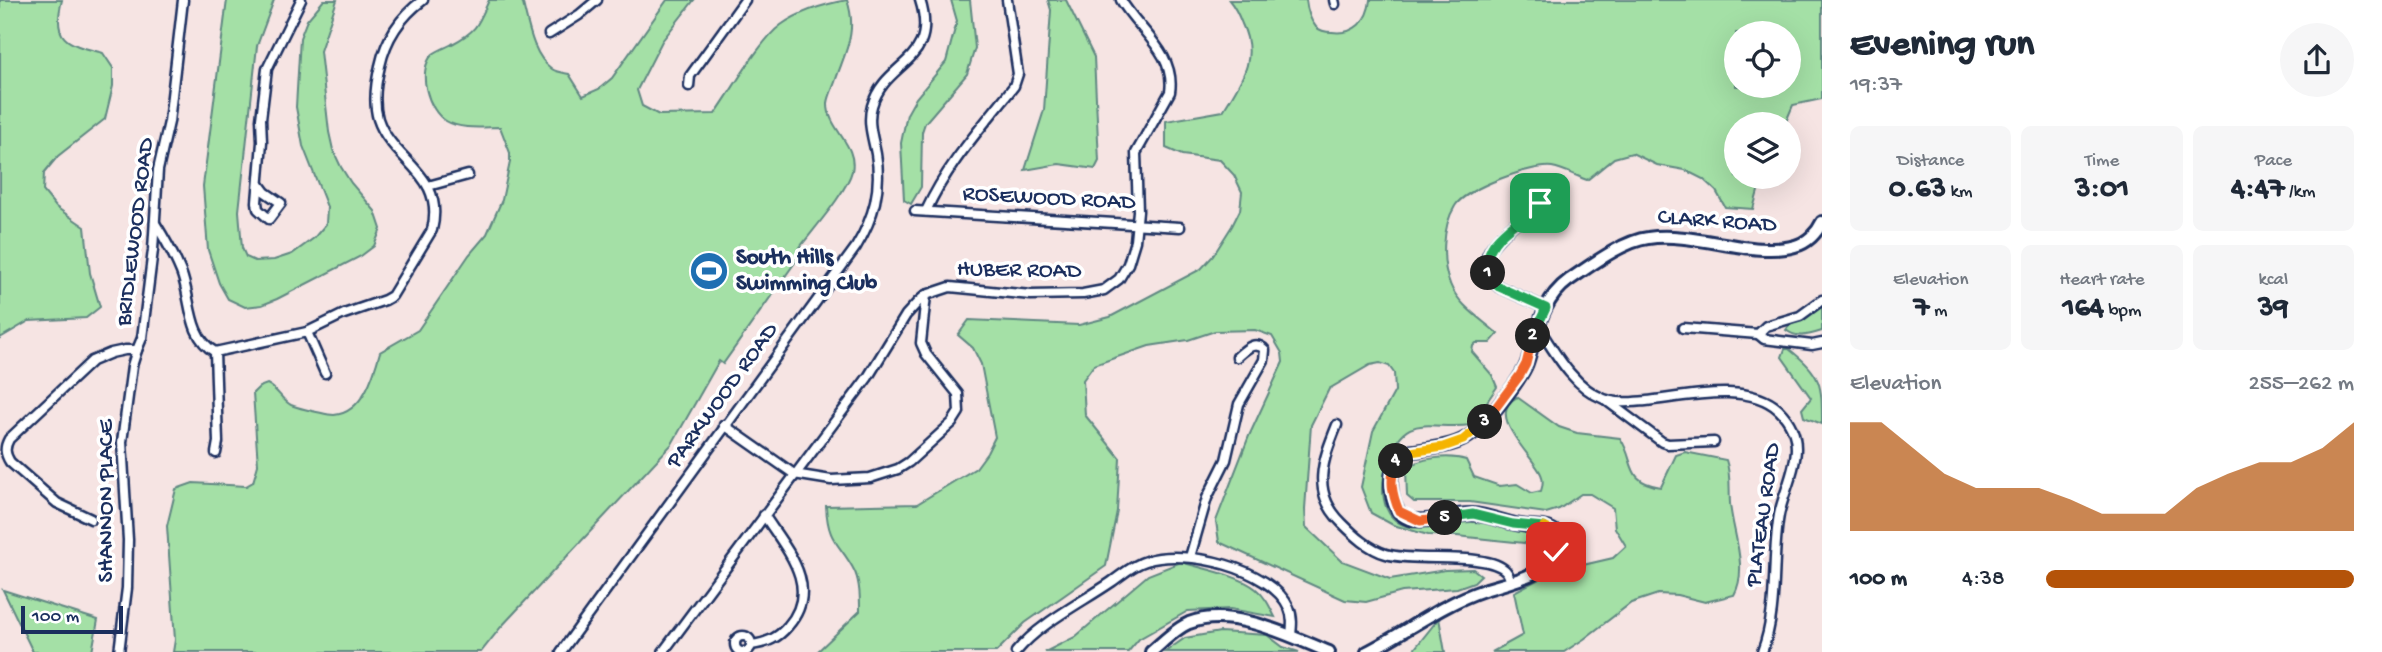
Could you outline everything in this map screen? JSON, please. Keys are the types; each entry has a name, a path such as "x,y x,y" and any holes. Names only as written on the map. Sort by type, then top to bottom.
{"street":[{"name":"BRIDLEWOOD ROAD","path":"91,519 57,503 10,462 6,455 6,446 9,439 92,361 111,353 137,350 142,338 158,170 169,122 183,0"},
{"path":"259,184 261,119 267,69 301,0"},
{"path":"155,223 169,244 182,275 197,334 207,347 215,352 307,332 344,314 392,296 432,230 435,218 428,186 419,171 390,141 379,120 376,80 383,50 396,25 423,0"},
{"path":"550,34 597,0"},
{"path":"689,86 690,76 745,0"},
{"name":"PARKWOOD ROAD","path":"561,652 856,247 869,225 879,183 869,117 872,103 880,87 894,71 911,58 919,46 923,29 920,0"},
{"path":"926,211 938,184 957,156 1014,86 1018,74 1007,0"},
{"name":"HUBER ROAD","path":"663,652 868,377 906,315 926,296 950,287 1031,296 1083,294 1104,290 1119,279 1128,264 1135,241 1139,178 1136,153 1170,92 1171,84 1163,54 1121,0"},
{"path":"428,186 468,175"},
{"name":"ROSEWOOD ROAD","path":"915,211 1180,226"},
{"path":"1529,212 1490,247 1486,267 1488,276 1499,287 1546,308"},
{"name":"CLARK ROAD","path":"1511,581 1539,570 1549,561 1558,544 1558,538 1552,529 1513,524 1473,514 1420,521 1399,511 1391,491 1391,474 1395,462 1404,453 1443,447 1463,440 1484,424 1526,364 1537,325 1558,290 1568,281 1636,240 1662,237 1777,249 1799,246 1818,230 1822,222"},
{"path":"724,425 794,474 831,480 870,478 898,469 909,462 952,424 959,412 958,394 926,354 921,343 926,296"},
{"path":"1758,334 1766,326 1800,316 1822,300"},
{"path":"1537,325 1559,359 1583,386 1605,399 1662,442 1714,442"},
{"path":"1683,328 1758,334 1764,339 1812,345 1822,343"},
{"path":"307,332 326,373"},
{"path":"1190,557 1207,498 1226,460 1240,404 1264,360 1265,350 1255,345 1237,357"},
{"name":"SHANNON PLACE","path":"119,652 128,588 122,442 132,366 137,350"},
{"path":"215,352 218,442 216,453"},
{"name":"PLATEAU ROAD","path":"1605,399 1630,402 1735,393 1771,402 1785,416 1794,431 1796,450 1779,518 1771,614 1762,652"},
{"path":"1338,425 1324,459 1324,496 1334,515 1359,540 1384,554 1414,560 1457,558 1487,562 1506,570 1511,581 1452,602 1367,652"},
{"path":"751,645 766,643 783,632 797,616 802,604 803,586 795,563 764,515"},
{"path":"1016,652 1053,620 1132,566 1152,559 1190,557 1244,571 1266,583 1279,594 1289,608 1293,622 1291,635"},
{"path":"1150,652 1190,622 1210,618 1250,622 1291,635 1329,652"}],"green space":[{"path":"0,0 62,0 59,14 61,33 72,43 103,53 113,68 113,86 105,119 58,156 44,173 43,191 56,207 85,227 90,273 100,307 86,318 29,321 0,338"},
{"path":"227,0 274,0 257,46 239,211 242,248 246,257 255,261 274,260 292,254 314,238 326,224 327,207 303,146 296,107 300,38 307,20 324,0 337,0 320,51 333,150 351,183 375,211 381,229 374,246 361,256 277,299 262,305 245,307 228,299 219,283 208,250 203,186"},
{"path":"489,0 522,0 535,47 545,63 558,72 569,74 583,96 599,89 612,78 667,0 694,0 662,41 637,90 642,106 659,115 715,114 755,54 781,25 812,9 847,0 851,32 828,103 832,121 851,153 853,161 849,180 797,251 801,254 723,364 719,361 672,444 501,627 481,652 173,652 175,640 167,526 176,489 193,483 246,486 253,482 258,465 253,393 259,387 267,384 291,405 312,411 334,415 353,407 366,391 380,352 418,330 469,255 487,234 502,200 510,153 500,127 465,127 452,124 440,116 429,100 425,70 433,54 472,31"},
{"path":"951,0 970,0 975,48 967,74 925,123 922,132 921,187 911,204 904,200 901,143 907,114 916,98 946,62 957,21"},
{"path":"1048,0 1066,0 1094,57 1099,161 1095,169 1059,164 1025,170 1044,110 1051,10"},
{"path":"1229,0 1306,0 1316,27 1340,32 1353,29 1363,20 1370,0 1822,0 1822,99 1793,105 1790,112 1724,112 1724,189 1759,189 1753,209 1725,207 1716,191 1703,179 1685,170 1657,165 1632,153 1614,158 1587,180 1552,167 1530,169 1485,185 1461,199 1455,206 1445,234 1447,275 1458,299 1498,334 1490,343 1476,343 1472,352 1492,375 1497,387 1471,425 1421,426 1411,428 1403,434 1395,445 1385,470 1383,489 1386,508 1397,522 1406,526 1426,528 1480,522 1550,538 1543,545 1428,535 1393,525 1371,513 1361,487 1373,431 1395,391 1394,373 1389,366 1380,363 1370,365 1329,389 1311,425 1306,527 1342,561 1390,579 1445,570 1473,569 1481,575 1474,582 1457,588 1402,592 1366,602 1345,600 1219,542 1216,521 1249,436 1283,362 1282,353 1272,336 1255,330 1215,331 1188,340 1149,346 1094,365 1083,380 1085,415 1120,458 1117,511 1106,566 1025,623 996,652 817,652 860,611 857,577 832,536 826,506 917,504 976,468 995,437 981,364 973,348 958,335 969,320 1079,325 1110,317 1201,269 1213,256 1240,210 1242,192 1234,175 1220,160 1182,155 1166,148 1166,121 1223,111 1241,80 1248,59 1247,37"},
{"path":"1822,306 1822,331 1799,335 1786,330 1789,326"},
{"path":"1785,349 1789,349 1808,366 1818,381 1822,424 1804,417 1802,409 1811,398 1782,357"},
{"path":"1517,397 1559,427 1577,433 1620,438 1636,475 1649,484 1661,487 1676,455 1685,452 1726,460 1731,514 1740,561 1734,595 1705,602 1677,595 1658,594 1631,603 1564,652 1492,652 1523,635 1514,592 1553,572 1613,558 1626,546 1615,528 1613,508 1590,494 1581,494 1559,509 1546,513 1470,502 1414,502 1407,496 1406,469 1419,462 1443,457 1466,460 1474,477 1500,486 1517,484 1532,493 1541,491 1543,478 1508,424 1508,404"},
{"path":"1181,562 1249,584 1262,595 1275,617 1230,609 1188,611 1139,639 1128,652 1045,652 1075,637 1148,575"},
{"path":"3,590 98,620 92,652 33,652"},
{"path":"1439,618 1445,652 1412,652"},
{"path":"1220,632 1267,635 1283,647 1299,652 1165,652 1185,638"}],"place":[{"name":"South Hills Swimming Club","path":"709,271"}],"route":[{"path":"1540,203 1541,211 1534,215 1529,212 1496,240 1486,257 1488,276 1499,287 1546,308 1537,325 1526,364 1484,424 1473,434 1443,447 1404,453 1395,462 1391,474 1391,491 1399,511 1420,521 1473,514 1513,524 1552,529 1558,538 1556,552"}]}
